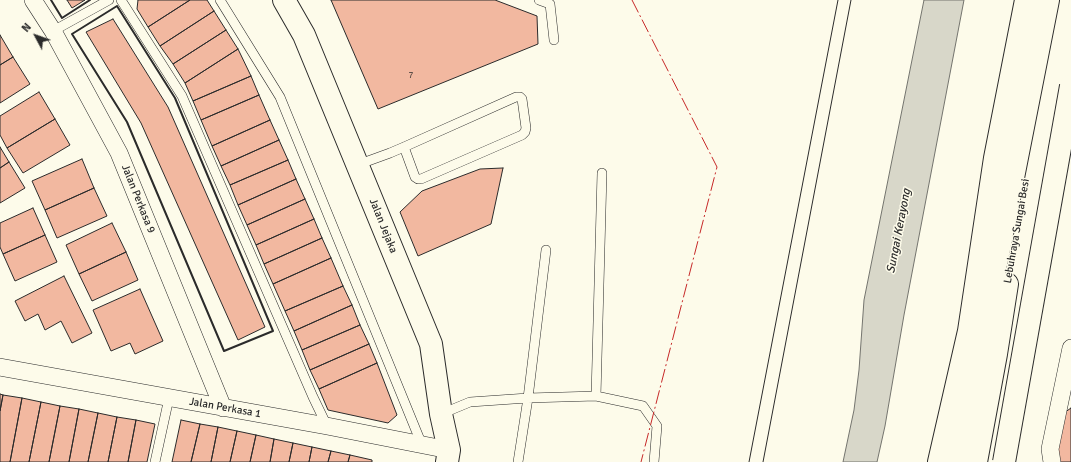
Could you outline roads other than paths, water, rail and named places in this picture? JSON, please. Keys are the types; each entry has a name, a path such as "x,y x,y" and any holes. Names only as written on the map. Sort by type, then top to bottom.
{"main road":[{"name":"Jalan Jejaka","path":"284,0 304,35 431,344 448,456"},
{"path":"939,462 969,332 995,158 1026,0"},
{"path":"957,462 1048,0"},
{"name":"Lebuhraya Sungai Besi","path":"976,462 996,354 1013,247 1061,0"},
{"path":"1004,462 1071,86"},
{"path":"998,462 1050,215 1071,102"},
{"path":"1006,424 1014,462"}],"street":[{"name":"Jalan Perkasa 9","path":"33,0 53,31 119,153 223,408"},
{"path":"1052,462 1050,449 1071,348"},
{"name":"Jalan Perkasa 1","path":"1,365 422,445 448,456"}],"lane":[{"path":"53,31 109,0"},
{"path":"121,0 182,96 327,426"},
{"path":"220,0 280,97 422,445"},
{"path":"539,0 550,4 554,40"},
{"path":"357,165 404,147 516,97 520,97 522,99 526,128 522,135 421,178 415,177 404,147"},
{"path":"596,396 602,174"},
{"path":"518,462 528,398 546,250"},
{"path":"442,414 470,402 528,398 596,396 643,406 658,426 654,462"},
{"path":"155,462 169,398"}],"water":[{"name":"Sungai Kerayong","path":"924,0 964,0 877,462 843,462 854,410 859,370 864,300"}],"tram line":[{"path":"749,462 838,0"},
{"path":"763,462 851,0"}]}
